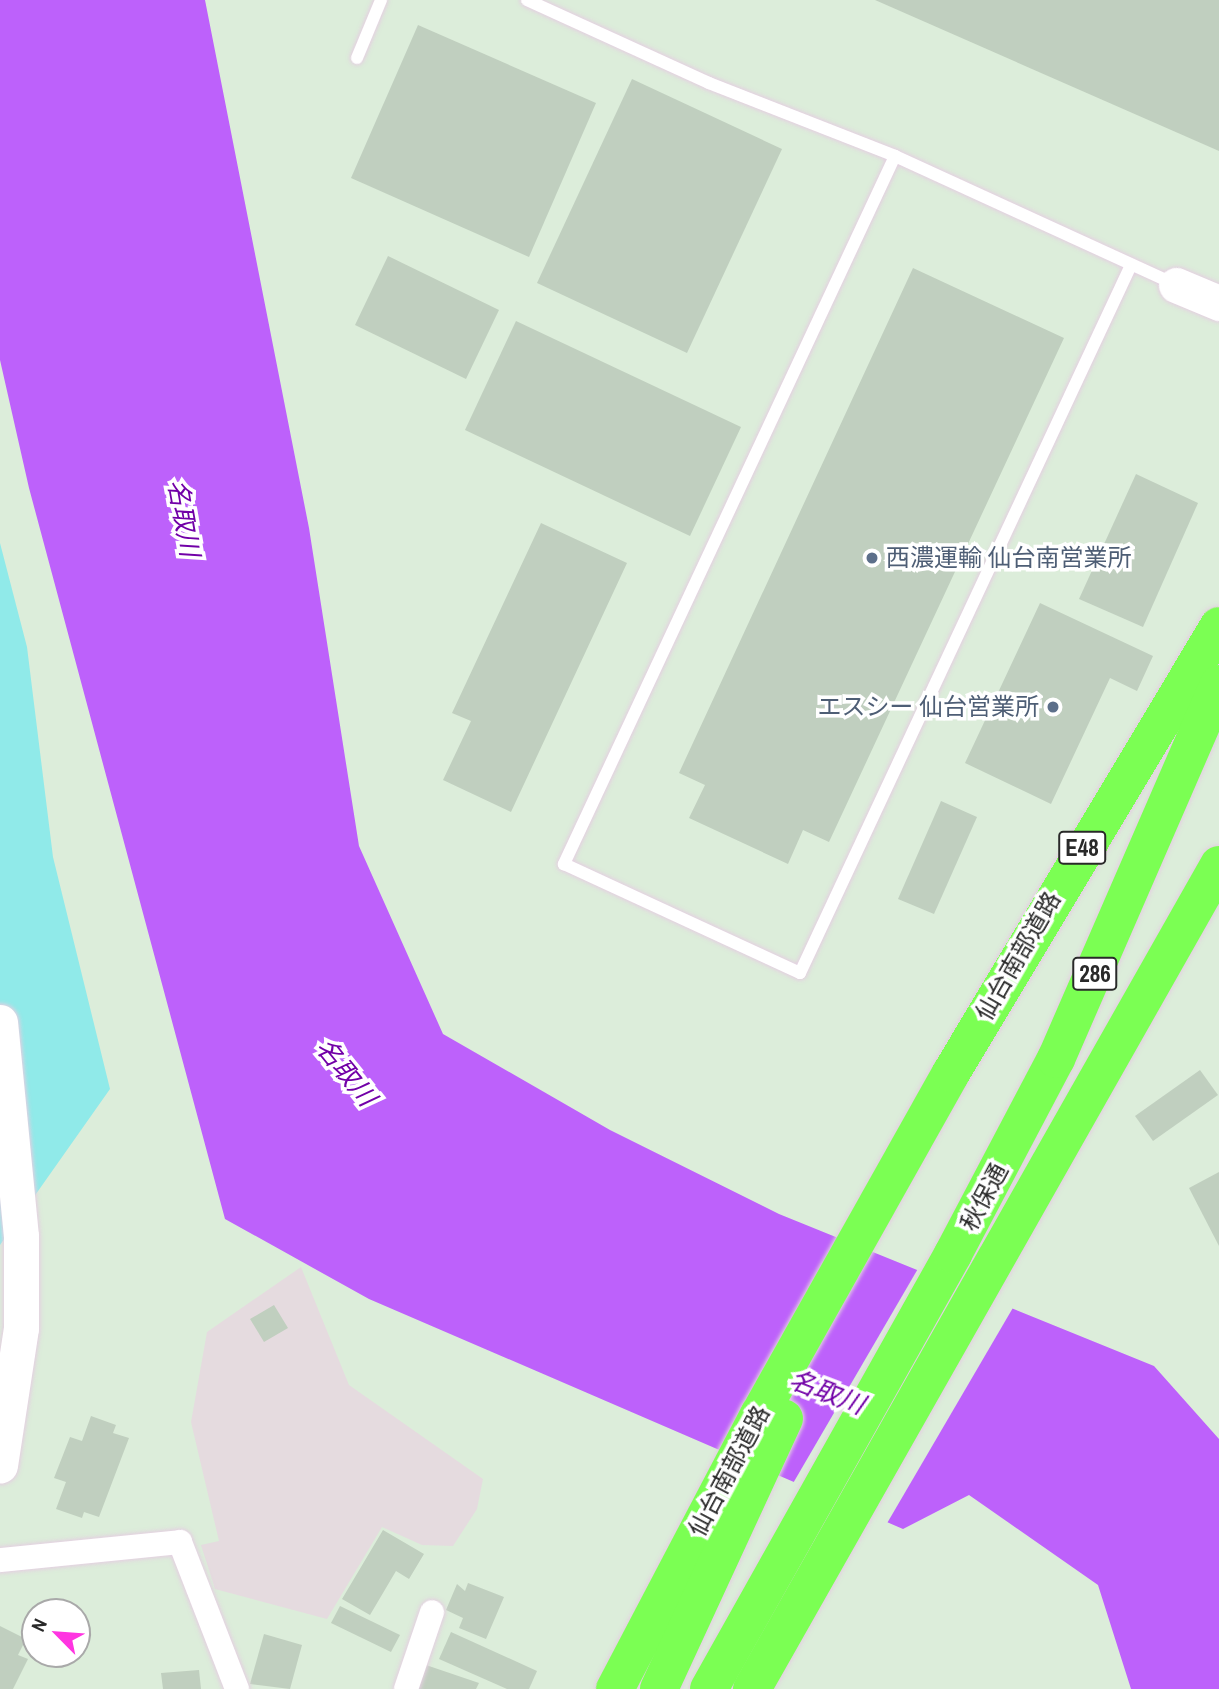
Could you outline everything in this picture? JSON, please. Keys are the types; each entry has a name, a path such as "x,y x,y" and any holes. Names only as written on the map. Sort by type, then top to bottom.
{"highway":[{"name":"仙台南部道路","path":"615,1689 766,1403 951,1073 1219,626"},
{"name":"秋保通","path":"709,1689 953,1254 1095,975 1219,684"},
{"name":"秋保通","path":"752,1689 1219,864"},
{"name":"仙台南部道路","path":"659,1689 951,1073"}],"street":[{"path":"1176,285 1219,303"},
{"path":"0,1022 21,1236 21,1328 0,1465"},
{"path":"0,1560 180,1542 237,1689"},
{"path":"407,1689 432,1612"}],"lane":[{"path":"357,58 382,0"},
{"path":"527,0 709,83 895,156 1176,285"},
{"path":"895,156 564,864 788,968 800,973 1131,265"}],"shaded area":[{"path":"0,543 27,647 53,857 110,1089 0,1245"},
{"path":"301,1267 349,1385 483,1479 477,1509 453,1546 422,1545 382,1527 327,1619 215,1589 201,1545 219,1541 191,1422 207,1332"}],"water":[{"name":"名取川","path":"0,0 205,0 309,528 359,846 443,1034 610,1130 779,1214 1154,1366 1219,1439 1219,1689 1131,1689 1098,1585 969,1495 903,1529 369,1299 225,1219 29,488 0,360"}],"pier":[{"path":"919,1267 1014,1306 886,1525 792,1485"}],"building":[{"path":"875,0 1219,0 1219,151"},
{"path":"418,25 596,103 529,257 351,178"},
{"path":"632,79 782,149 687,353 537,283"},
{"path":"388,256 499,310 466,379 355,325"},
{"path":"913,268 1064,338 829,842 803,830 788,864 689,818 705,785 679,773"},
{"path":"516,321 741,427 690,536 465,430"},
{"path":"1136,474 1198,503 1143,627 1079,599"},
{"path":"541,523 627,563 511,812 443,780 471,721 452,713"},
{"path":"1040,603 1153,656 1137,691 1110,678 1051,804 965,763"},
{"path":"941,801 977,817 934,914 898,899"},
{"path":"1200,1070 1218,1095 1153,1141 1135,1116"},
{"path":"1219,1172 1219,1246 1189,1188"},
{"path":"274,1305 288,1328 264,1342 250,1319"},
{"path":"91,1416 116,1425 113,1433 129,1438 99,1517 84,1512 82,1518 56,1509 66,1482 54,1478 70,1437 82,1441"},
{"path":"383,1530 424,1554 409,1579 396,1571 370,1615 342,1599"},
{"path":"468,1583 504,1597 486,1639 459,1628 463,1618 446,1610 457,1584 465,1591"},
{"path":"340,1606 400,1635 391,1652 331,1623"},
{"path":"0,1626 21,1636 18,1655 21,1656 21,1668 24,1668 13,1689 0,1689"},
{"path":"451,1632 537,1671 529,1689 507,1689 439,1659"},
{"path":"264,1634 302,1645 290,1689 250,1684"},
{"path":"426,1665 479,1683 476,1689 418,1689"},
{"path":"199,1670 201,1689 163,1689 161,1673"}],"place":[{"name":"西濃運輸 仙台南営業所","path":"872,558"},
{"name":"エスシー 仙台営業所","path":"1053,707"}]}
